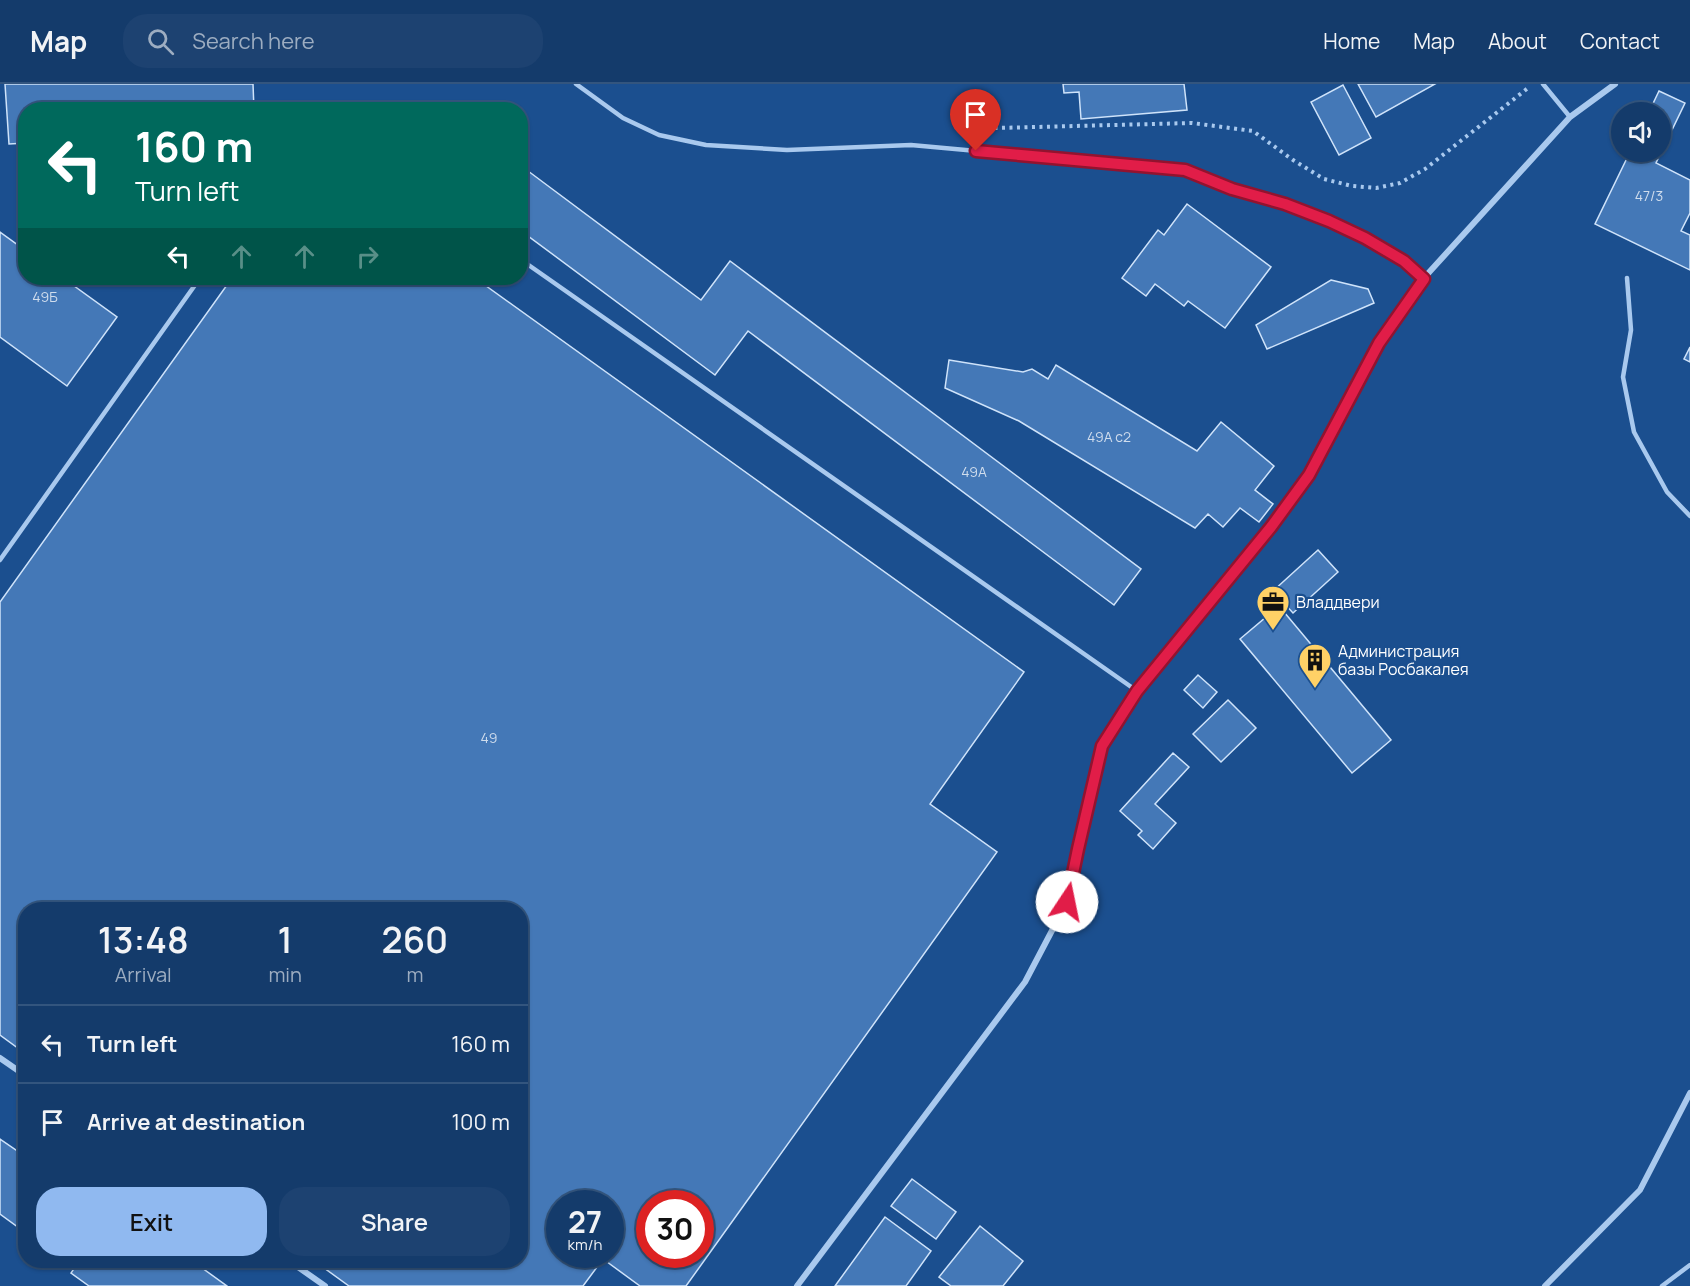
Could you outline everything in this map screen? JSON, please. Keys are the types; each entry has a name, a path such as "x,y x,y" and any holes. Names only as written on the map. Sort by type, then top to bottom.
{"street":[{"path":"797,1286 1025,982 1067,902 1102,746 1137,691 1271,527 1309,475 1379,343 1424,279 1570,117 1616,84"},
{"path":"0,1058 18,1070"},
{"path":"1545,1286 1640,1190 1690,1094"},
{"path":"299,1268 325,1286"}],"lane":[{"path":"576,84 622,118 659,135 706,145 787,150 911,145 1185,170 1232,189 1285,204 1329,221 1365,238 1404,261 1424,279"},
{"path":"1543,84 1570,117"},
{"path":"528,265 1137,691"},
{"path":"1627,278 1631,330 1623,377 1634,432 1667,492 1690,516"},
{"path":"0,560 195,285"},
{"path":"1662,1286 1690,1265"}],"path":[{"path":"954,129 1192,123 1253,131 1293,160 1324,178 1353,186 1376,188 1400,183 1425,169 1533,84"}],"building":[{"path":"5,84 253,84 254,102 18,102 18,143 9,144"},
{"path":"1063,84 1184,84 1187,110 1081,119 1079,92 1064,93"},
{"path":"1358,84 1435,84 1376,117"},
{"path":"1343,85 1371,138 1339,155 1311,102"},
{"path":"1659,91 1685,103 1671,132 1671,102 1654,102"},
{"path":"1625,162 1656,162 1690,180 1690,213 1681,231 1690,235 1690,270 1595,224"},
{"path":"528,171 701,300 730,261 1141,569 1114,605 748,331 715,375 528,236"},
{"path":"1187,204 1271,267 1225,328 1188,301 1184,306 1155,284 1146,296 1122,278 1158,230 1164,235"},
{"path":"0,232 18,245 18,285 73,285 117,317 67,386 0,337"},
{"path":"1331,280 1368,289 1374,303 1267,349 1256,325"},
{"path":"227,285 485,285 1024,672 930,804 997,852 714,1247 714,1190 636,1190 636,1268 699,1268 686,1286 640,1286 615,1268 624,1268 624,1190 546,1190 546,1268 596,1268 583,1286 349,1286 324,1268 528,1268 528,902 18,902 18,1048 0,1035 0,602"},
{"path":"1690,347 1690,362 1684,359"},
{"path":"949,360 1023,372 1032,369 1048,379 1056,365 1197,451 1221,422 1274,466 1255,490 1273,504 1259,522 1240,508 1223,527 1208,514 1195,528 1019,421 945,388"},
{"path":"1318,550 1338,572 1293,613 1273,591"},
{"name":"Администрация базы Росбакалея","path":"1279,606 1391,740 1352,773 1240,639"},
{"path":"1198,675 1217,692 1203,708 1184,690"},
{"path":"1228,700 1256,728 1221,762 1193,734"},
{"path":"1173,753 1189,767 1155,804 1176,823 1153,849 1138,835 1142,831 1120,811"},
{"path":"0,1139 18,1151 18,1227 0,1214"},
{"path":"912,1179 956,1212 936,1239 891,1206"},
{"path":"885,1217 931,1251 906,1286 835,1286"},
{"path":"980,1226 1023,1261 1003,1286 951,1286 939,1277"},
{"path":"74,1268 202,1268 227,1286 89,1286 71,1273"}],"place":[{"name":"Владдвери","path":"1273,631"},
{"name":"Администрация базы Росбакалея","path":"1315,689"}],"route":[{"path":"976,151 1185,170 1232,189 1285,204 1329,221 1365,238 1404,261 1424,279 1379,343 1309,475 1271,527 1137,691 1102,746 1067,902"}]}
